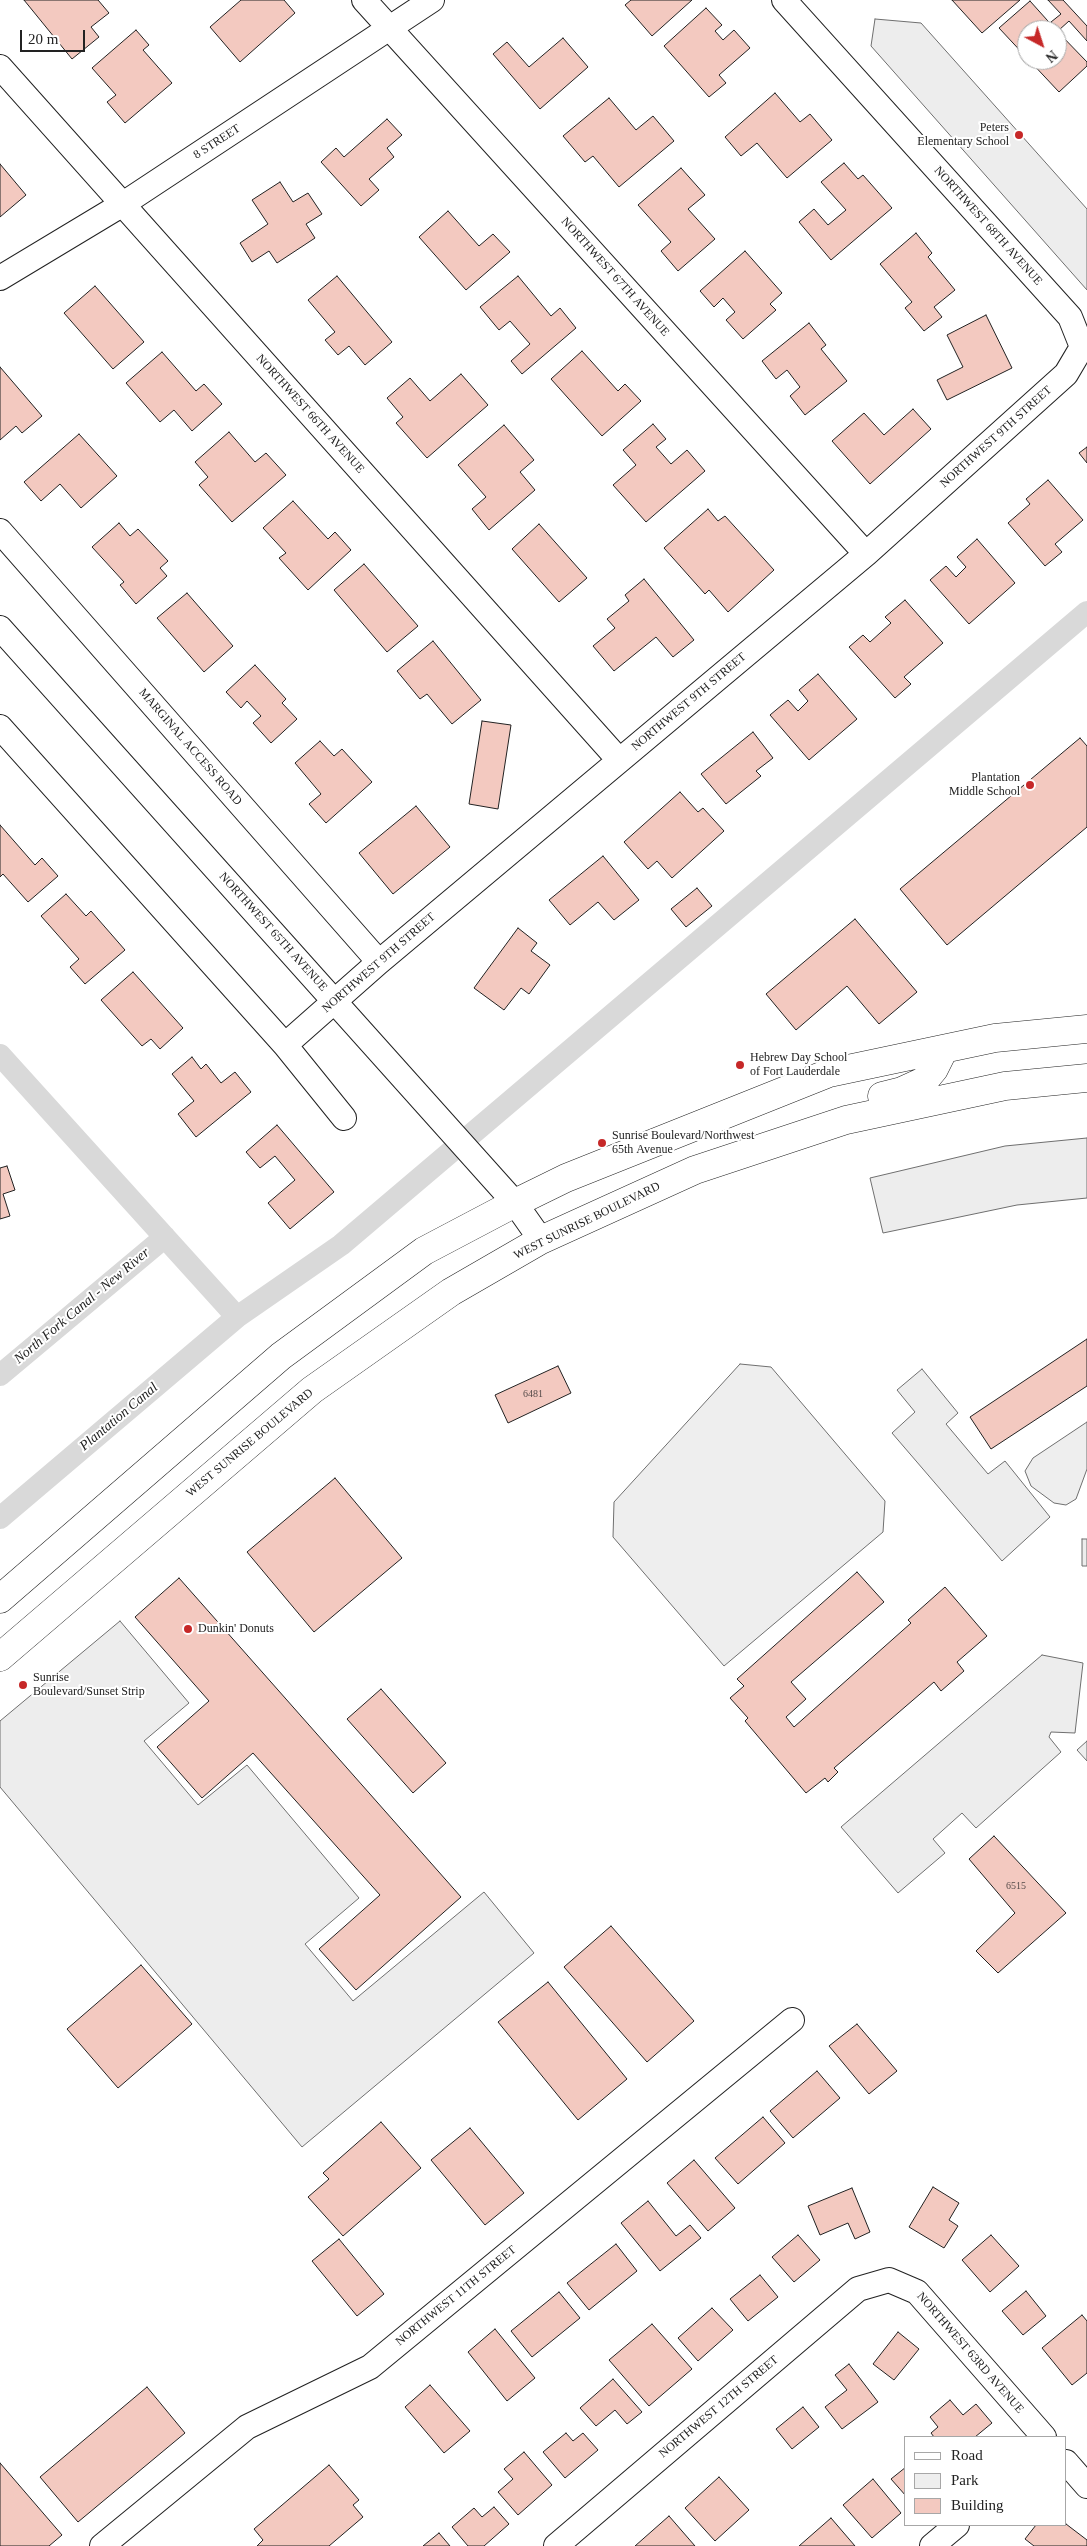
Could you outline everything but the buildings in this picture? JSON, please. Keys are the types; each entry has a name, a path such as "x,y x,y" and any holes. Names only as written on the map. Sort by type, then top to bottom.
{"highway":[{"path":"0,1599 281,1356 424,1251 515,1203 566,1178 829,1073 995,1038 1087,1029"},
{"path":"764,1147 773,1132 794,1117 916,1086 924,1081 934,1069 944,1049"},
{"name":"WEST SUNRISE BOULEVARD","path":"0,1657 312,1390 451,1292 541,1240 695,1170 846,1120 1005,1086 1087,1078"}],"street":[{"name":"NORTHWEST 67TH AVENUE","path":"364,0 866,554"},
{"name":"8 STREET","path":"0,278 123,204 432,0"},
{"name":"NORTHWEST 68TH AVENUE","path":"784,0 1070,317 1082,347"},
{"name":"NORTHWEST 66TH AVENUE","path":"0,67 620,760"},
{"name":"NORTHWEST 9TH STREET","path":"285,1046 379,962 866,554 1066,374 1082,347"},
{"name":"MARGINAL ACCESS ROAD","path":"0,531 379,962"},
{"name":"NORTHWEST 65TH AVENUE","path":"0,628 444,1122 515,1203 541,1240"},
{"path":"0,727 285,1046 344,1118"},
{"name":"NORTHWEST 11TH STREET","path":"102,2546 246,2427 370,2367 792,2020"},
{"name":"NORTHWEST 63RD AVENUE","path":"889,2280 917,2292 1043,2436"},
{"name":"NORTHWEST 12TH STREET","path":"556,2546 858,2289 889,2280"},
{"path":"1067,2463 1087,2486"},
{"path":"932,2546 956,2526"}],"green space":[{"path":"740,1364 771,1367 885,1501 883,1532 724,1666 613,1537 614,1502"},
{"path":"1087,1422 1087,1469 1076,1499 1066,1505 1054,1503 1031,1486 1025,1471 1033,1458"},
{"path":"1087,1741 1087,1761 1077,1750"}],"shaded area":[{"path":"875,19 921,23 1087,209 1087,290 871,46"},
{"path":"1087,1138 1087,1198 1017,1205 883,1233 870,1178 1005,1146"},
{"path":"922,1369 958,1413 946,1424 988,1474 1005,1461 1050,1517 1002,1561 892,1433 915,1412 897,1390"},
{"path":"1082,1539 1087,1539 1087,1566 1082,1566"},
{"path":"120,1621 189,1703 144,1741 198,1805 247,1765 359,1898 305,1944 353,2001 484,1892 534,1953 302,2147 0,1787 0,1721"},
{"path":"1042,1655 1083,1663 1075,1733 1051,1732 1049,1737 1061,1752 976,1828 962,1813 933,1839 945,1853 898,1893 841,1827"}],"waterway":[{"name":"Plantation Canal","path":"0,1518 237,1317 341,1245 1087,612"},
{"path":"0,1055 237,1317"},
{"name":"North Fork Canal - New River","path":"0,1375 165,1237"}],"place":[{"name":"Peters Elementary School","path":"1019,135"},
{"name":"Plantation Middle School","path":"1030,785"},
{"name":"Hebrew Day School of Fort Lauderdale","path":"740,1065"},
{"name":"Sunrise Boulevard/Northwest 65th Avenue","path":"602,1143"},
{"name":"Dunkin' Donuts","path":"188,1629"},
{"name":"Sunrise Boulevard/Sunset Strip","path":"23,1685"}]}
